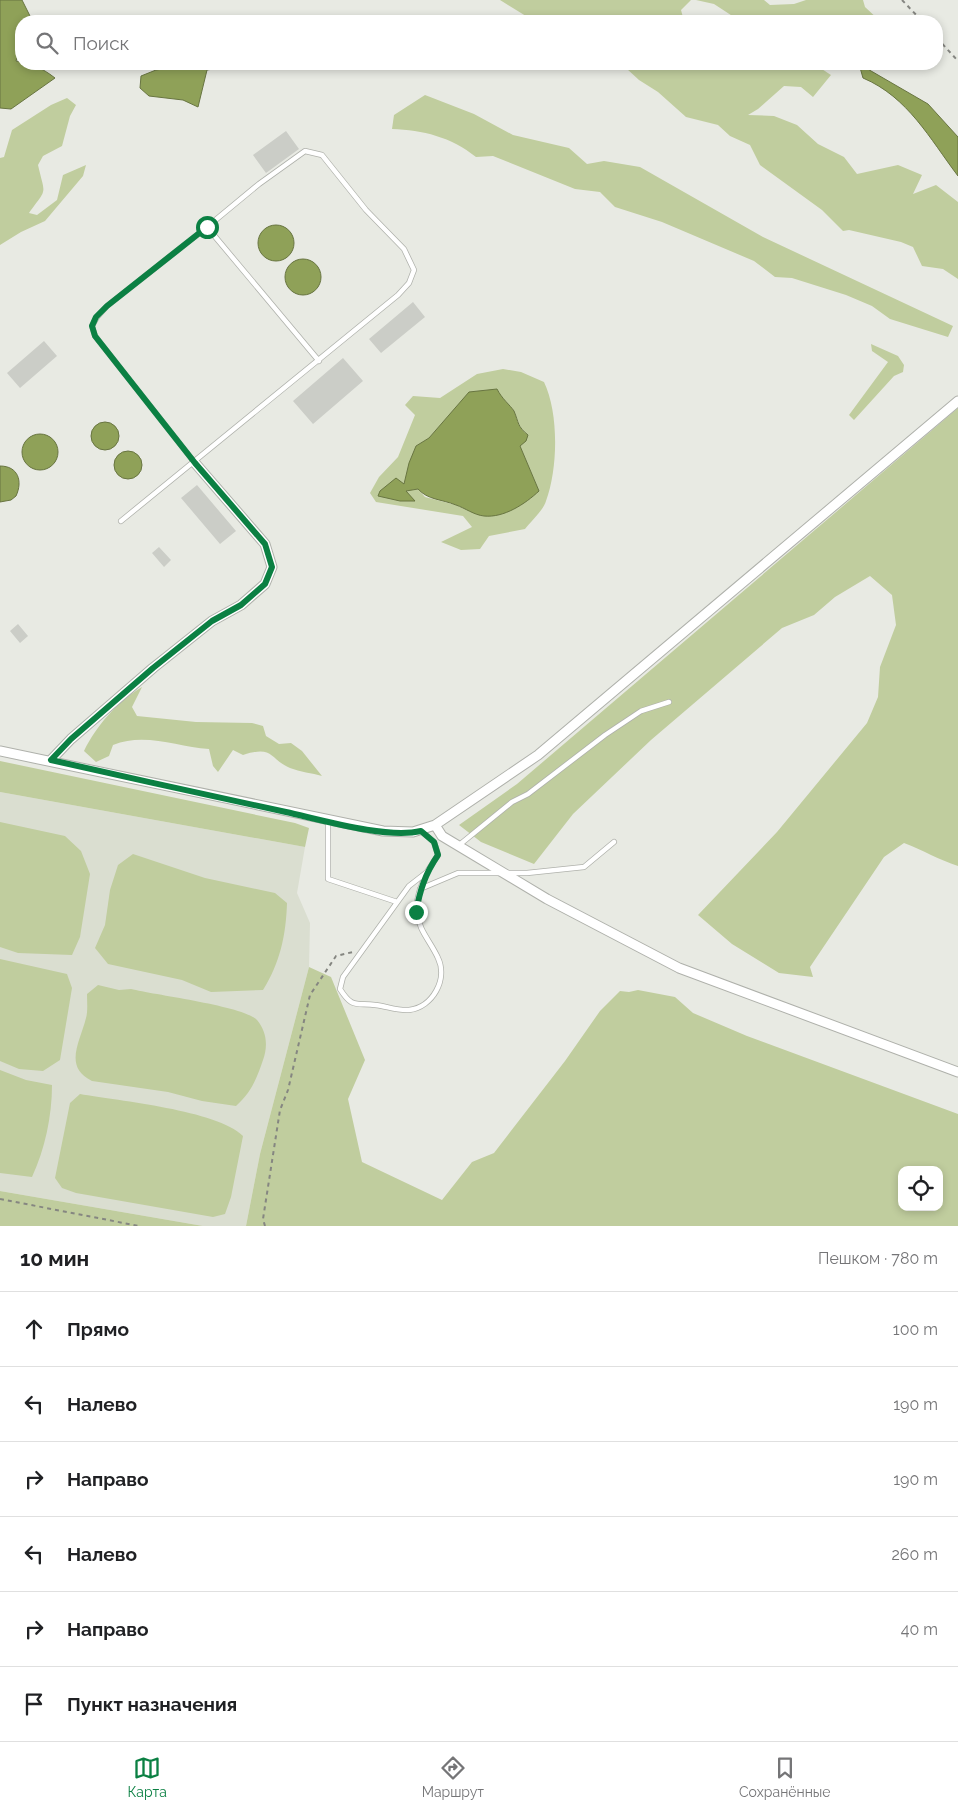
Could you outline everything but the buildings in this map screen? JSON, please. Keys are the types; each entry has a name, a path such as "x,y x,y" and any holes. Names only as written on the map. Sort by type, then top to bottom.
{"street":[{"path":"0,751 51,760 328,821 383,831 413,832 435,826 538,755 958,401"},
{"path":"51,760 71,739 153,668 212,621 241,605 265,584 272,567 265,544 195,463"},
{"path":"435,826 442,836 546,899 679,968 958,1072"}],"lane":[{"path":"121,521 195,463 319,361 409,284 414,270 404,249 366,210 322,155 305,151 259,184 107,306 96,317 92,326 95,336 195,463"},
{"path":"207,227 319,361"},
{"path":"458,846 512,802 528,794 605,735 641,711 669,702"},
{"path":"328,821 328,879 396,902"},
{"path":"421,831 434,842 438,855 427,872 420,889 416,912 424,937 438,958 442,972 438,990 428,1002 418,1008 407,1010 374,1005 360,1006 347,1001 340,989 343,977 396,902 409,886 427,872"},
{"path":"420,889 458,874 546,871 584,867 614,842"}],"path":[{"path":"902,0 916,15"},
{"path":"943,45 958,61"},
{"path":"265,1226 263,1219 280,1110 288,1090 310,995 336,956 362,949"},
{"path":"0,1199 139,1226"}],"shaded area":[{"path":"0,0 22,0 30,15 15,15 15,70 43,70 55,78 11,109 0,108"},
{"path":"500,0 691,0 681,10 682,15 524,15"},
{"path":"696,0 764,0 770,5 794,4 806,0 863,0 865,7 874,15 731,15 714,4"},
{"path":"156,70 207,70 198,107 183,100 149,96 140,88 141,76"},
{"path":"628,70 823,70 831,75 813,97 801,87 784,86 758,109 748,115 774,116 797,125 818,144 844,157 857,174 898,165 922,175 913,194 936,185 958,202 958,279 943,269 922,266 913,247 901,242 849,230 843,231 822,210 760,165 750,145 730,136 718,125 686,117 658,92 639,80"},
{"path":"861,70 869,70 928,104 958,137 958,176 917,120 893,96 863,78"},
{"path":"425,95 474,114 513,135 569,148 587,164 604,161 640,167 763,237 953,326 948,337 890,319 872,306 846,295 792,278 775,277 754,261 662,222 615,207 600,192 575,189 493,156 476,157 457,144 436,136 415,131 392,129 394,115"},
{"path":"67,98 76,105 70,116 62,146 43,156 38,165 43,191 29,213 37,215 57,200 63,175 86,165 83,176 45,221 21,232 0,245 0,158 4,157 12,130 51,105"},
{"path":"276,225 283,226 289,230 293,236 293,250 289,256 283,260 276,261 269,260 263,256 259,250 258,243 259,236 263,230 269,226"},
{"path":"303,259 310,260 316,264 320,270 320,284 316,290 310,294 303,295 296,294 290,290 286,284 285,277 286,270 290,264 296,260"},
{"path":"871,344 898,356 904,365 903,372 894,376 854,420 849,415 888,362 872,351"},
{"path":"503,369 521,372 544,382 552,409 555,457 550,488 544,505 525,529 489,536 480,549 461,550 441,542 472,527 463,516 376,502 370,493 379,477 398,457 415,415 405,405 413,396 440,398 477,374","holes":["497,389 514,411 520,426 528,435 520,446 539,491 483,516 456,505 425,497 418,489 405,491 414,501 380,491 404,484 416,446 429,438 469,393"]},
{"path":"497,389 514,411 520,427 528,435 526,441 520,446 539,491 514,509 492,516 477,514 430,497 418,489 406,491 415,501 400,501 378,496 380,491 396,478 404,484 409,463 416,446 429,438 469,392"},
{"path":"958,408 958,866 904,843 884,857 810,967 813,977 779,973 732,944 698,915 777,832 867,723 878,697 880,667 896,625 892,595 870,576 835,597 814,615 782,628 651,740 573,814 534,864 481,842 459,825 517,784"},
{"path":"105,422 115,426 119,436 115,446 105,450 95,446 91,436 95,426"},
{"path":"40,434 47,435 53,439 57,445 57,459 53,465 47,469 40,470 33,469 27,465 23,459 22,452 23,445 27,439 33,435"},
{"path":"128,451 138,455 142,465 138,475 128,479 118,475 114,465 118,455"},
{"path":"0,466 15,472 19,485 16,496 11,500 0,502"},
{"path":"142,687 132,707 137,716 196,722 252,723 263,726 266,736 279,744 291,743 302,751 322,776 290,768 266,752 253,752 243,755 233,750 218,772 213,766 209,749 149,740 125,741 113,745 109,756 96,762 84,751 95,732 124,699"},
{"path":"0,761 295,823 309,828 305,847 0,792"},
{"path":"0,792 305,847 297,893 310,923 309,967 260,1154 246,1226 203,1226 0,1191"},
{"path":"0,822 65,836 81,851 90,874 80,937 72,955 18,953 0,947"},
{"path":"133,854 205,878 275,893 287,903 285,926 278,959 263,990 211,992 182,980 108,964 95,948 105,925 110,890 118,865"},
{"path":"0,959 67,974 72,988 60,1060 43,1071 19,1069 0,1061"},
{"path":"309,967 331,977 365,1060 348,1099 362,1162 442,1200 472,1162 494,1153 565,1061 600,1011 620,991 638,990 675,997 693,1013 747,1036 958,1114 958,1226 246,1226 260,1154"},
{"path":"98,985 119,990 131,989 218,1006 249,1015 257,1020 265,1034 266,1050 256,1079 246,1096 236,1106 202,1101 168,1092 92,1081 83,1075 78,1069 76,1053 87,1015 87,994"},
{"path":"0,1070 26,1080 52,1085 51,1109 47,1132 41,1155 32,1177 0,1173"},
{"path":"80,1094 190,1113 212,1119 230,1127 243,1136 231,1197 225,1214 213,1217 76,1193 62,1188 55,1178 70,1103"},
{"path":"0,1191 203,1226 0,1226"}],"route":[{"path":"207,227 107,306 96,317 92,326 95,336 195,463 265,544 272,567 265,584 241,605 212,621 153,668 71,739 51,760 328,821 383,831 421,831 434,842 438,855 427,872 420,889 416,912"}]}
